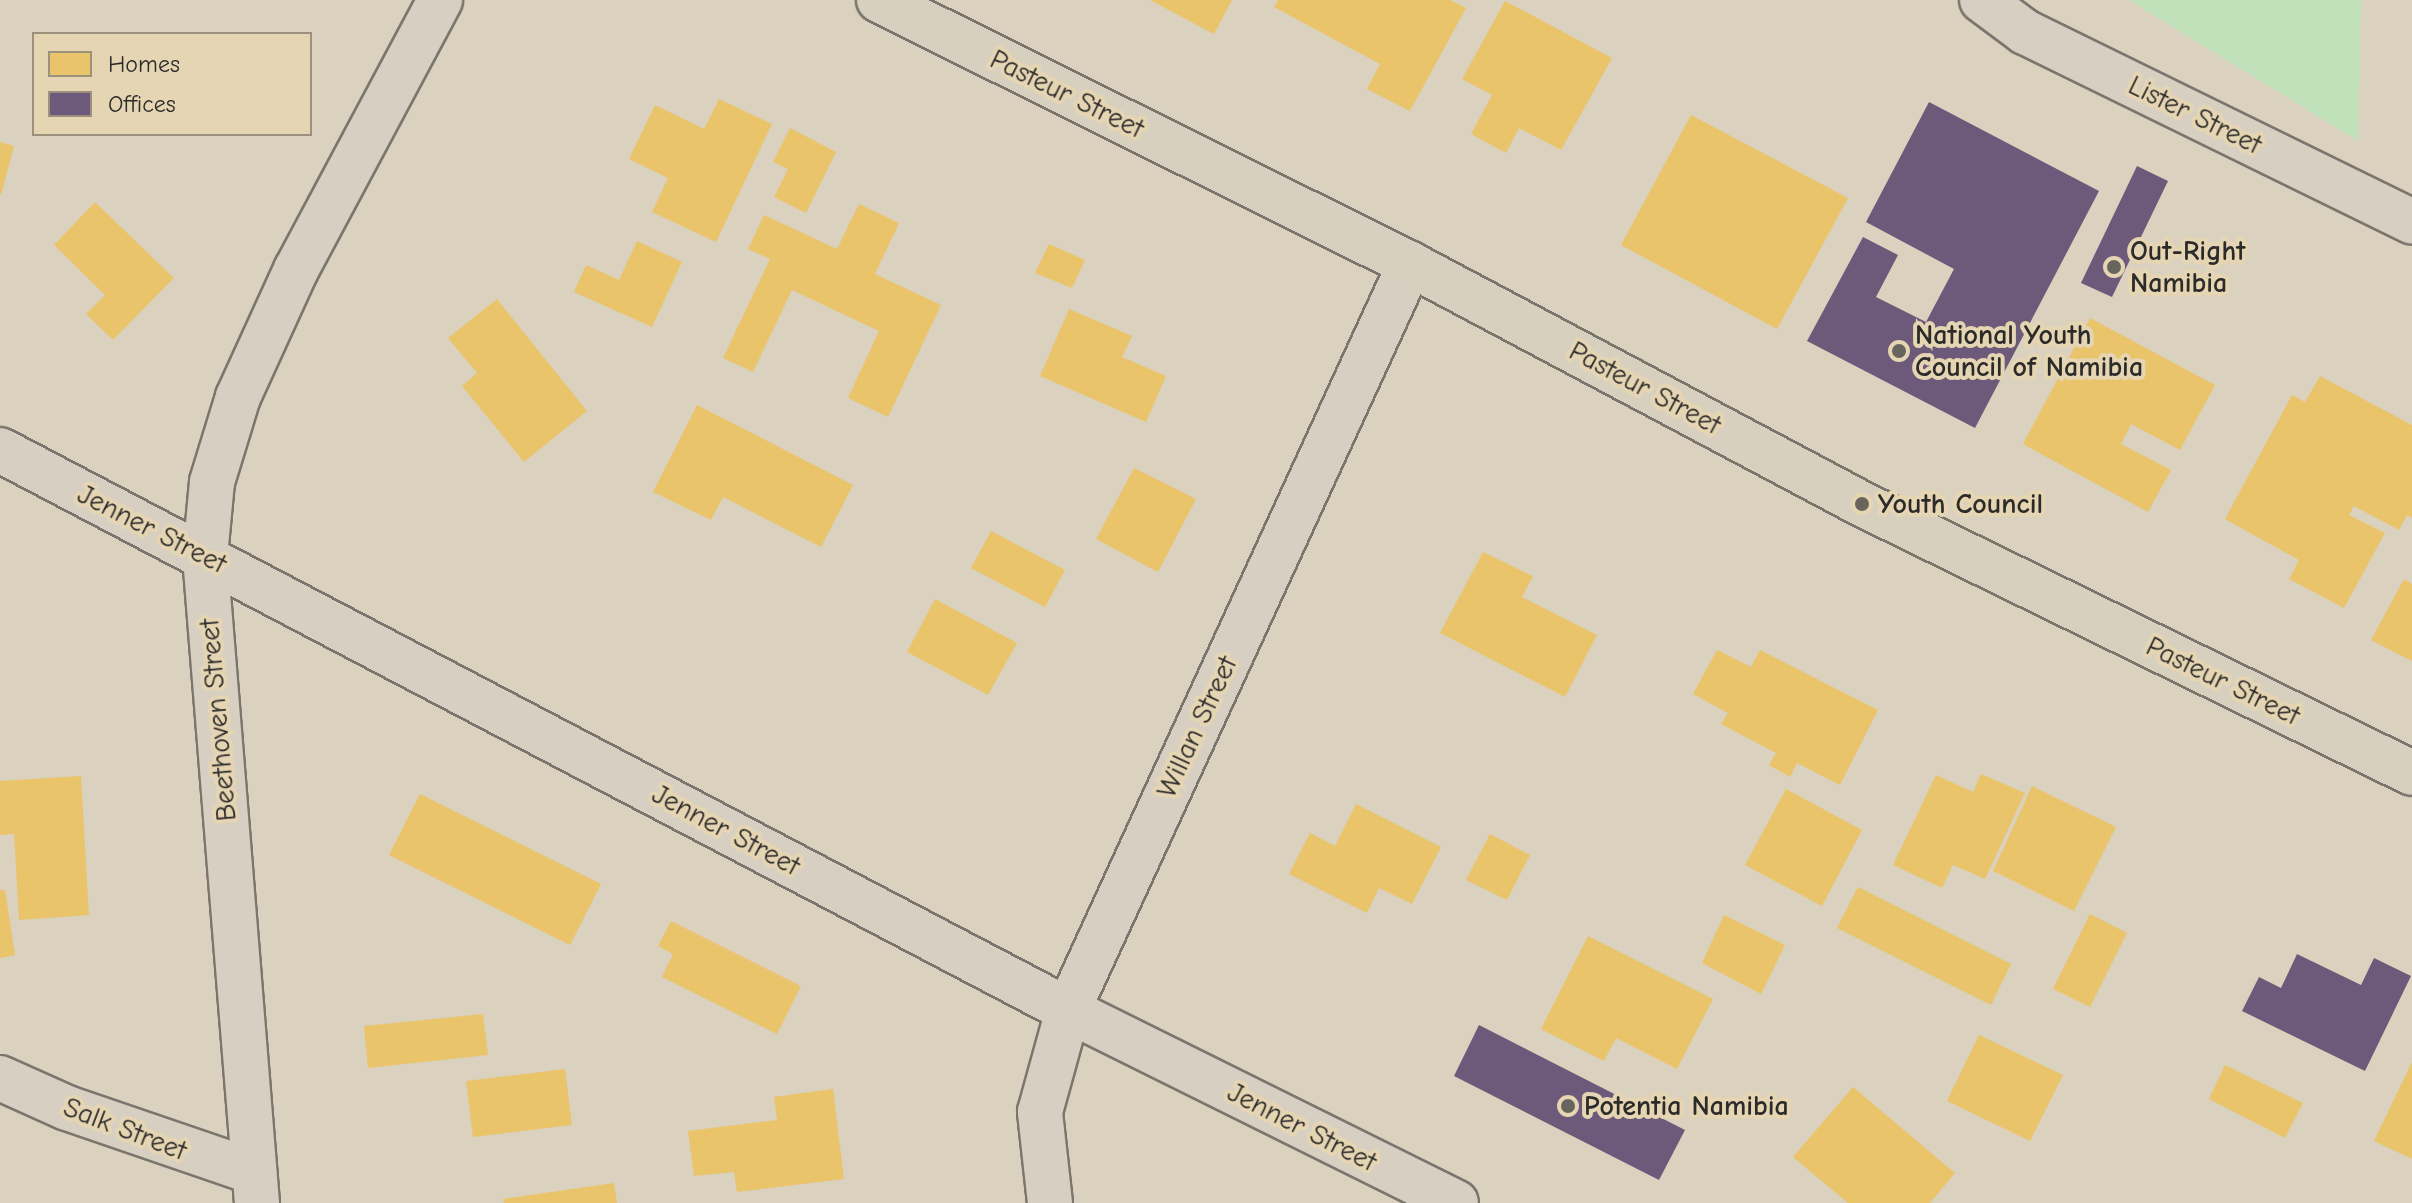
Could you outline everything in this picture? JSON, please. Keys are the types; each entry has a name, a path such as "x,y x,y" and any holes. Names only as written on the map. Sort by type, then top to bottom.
{"main road":[{"name":"Pasteur Street","path":"879,0 1410,264 1862,504 2412,773"}],"street":[{"name":"Beethoven Street","path":"256,1188 205,556 212,482 238,397 296,270 440,0"},
{"name":"Lister Street","path":"1982,0 2025,32 2412,222"},
{"name":"Willan Street","path":"1050,1203 1040,1112 1068,1010 1410,264"},
{"name":"Jenner Street","path":"0,450 1068,1010 1456,1203"},
{"name":"Salk Street","path":"0,1078 256,1188"}],"green space":[{"path":"2129,0 2361,0 2358,141"}],"building: Homes":[{"path":"1150,0 1232,0 1214,34"},
{"path":"1278,0 1450,0 1466,8 1410,111 1367,89 1380,64 1274,7"},
{"path":"1505,1 1612,58 1561,150 1519,128 1506,153 1471,134 1492,95 1462,79"},
{"path":"719,99 772,124 716,242 652,212 668,178 629,159 655,105 704,129"},
{"path":"1691,115 1848,198 1777,329 1621,245"},
{"path":"790,128 836,152 806,213 774,197 788,169 773,162"},
{"path":"0,142 14,146 1,195 0,194"},
{"path":"95,202 174,278 113,340 86,314 105,295 54,245"},
{"path":"859,204 899,223 875,274 941,305 888,417 848,398 879,331 792,290 753,372 723,358 770,259 748,249 764,215 837,249"},
{"path":"637,241 682,262 652,327 574,292 586,265 619,280"},
{"path":"1049,244 1085,260 1072,288 1035,273"},
{"path":"497,299 587,411 524,462 462,386 477,373 448,338"},
{"path":"1069,309 1132,336 1122,357 1166,376 1146,422 1040,376"},
{"path":"2090,318 2215,385 2180,450 2131,424 2121,444 2171,470 2148,512 2023,444"},
{"path":"2320,376 2412,425 2412,518 2407,515 2399,530 2354,506 2349,515 2385,533 2344,608 2289,579 2299,560 2225,519 2292,395 2305,402"},
{"path":"697,405 853,485 821,547 723,497 711,520 653,492"},
{"path":"1134,468 1196,499 1158,572 1096,539"},
{"path":"991,531 1065,570 1045,607 971,568"},
{"path":"1483,552 1533,576 1522,597 1597,635 1565,697 1440,633"},
{"path":"2404,579 2412,584 2412,661 2371,640"},
{"path":"935,599 1017,643 988,695 907,652"},
{"path":"1717,650 1751,667 1760,650 1878,710 1840,785 1797,763 1790,777 1769,765 1776,753 1721,724 1728,713 1693,694"},
{"path":"1981,774 2025,793 1985,879 1953,865 1942,888 1893,865 1936,775 1973,792"},
{"path":"81,776 89,915 19,920 14,834 0,835 0,781"},
{"path":"2032,786 2116,827 2074,911 1993,871"},
{"path":"1786,789 1862,830 1822,906 1745,865"},
{"path":"420,794 601,884 570,945 389,855"},
{"path":"1356,804 1441,847 1412,904 1379,888 1367,913 1289,874 1310,833 1335,846"},
{"path":"1490,834 1530,855 1507,900 1466,880"},
{"path":"1858,887 2011,964 1991,1005 1837,928"},
{"path":"0,890 5,890 15,955 0,958"},
{"path":"2090,914 2127,933 2090,1007 2053,989"},
{"path":"1724,915 1785,945 1761,994 1702,963"},
{"path":"671,921 801,986 777,1034 662,977 673,954 658,946"},
{"path":"1588,936 1713,999 1677,1069 1616,1038 1604,1061 1541,1029"},
{"path":"483,1014 488,1055 368,1068 364,1026"},
{"path":"1979,1035 2063,1075 2030,1141 1947,1101"},
{"path":"2412,1062 2412,1159 2374,1141"},
{"path":"2225,1065 2303,1103 2285,1138 2209,1099"},
{"path":"565,1069 572,1125 473,1137 466,1081"},
{"path":"1853,1087 1955,1173 1930,1203 1848,1203 1793,1157"},
{"path":"833,1089 844,1179 737,1192 734,1172 694,1176 688,1131 777,1120 774,1097"},
{"path":"614,1183 617,1203 504,1203 503,1199"}],"building: Offices":[{"path":"1929,102 2099,191 1975,428 1807,341 1863,237 1898,255 1876,297 1926,322 1954,269 1866,222"},
{"path":"2137,166 2168,181 2112,297 2081,283"},
{"path":"2297,954 2361,985 2374,958 2411,976 2365,1071 2242,1011 2259,977 2281,988"},
{"path":"1479,1025 1685,1130 1659,1180 1454,1076"}],"place":[{"name":"Out-Right Namibia","path":"2114,267"},
{"name":"National Youth Council of Namibia","path":"1899,351"},
{"name":"Youth Council","path":"1862,504"},
{"name":"Potentia Namibia","path":"1568,1106"}]}
